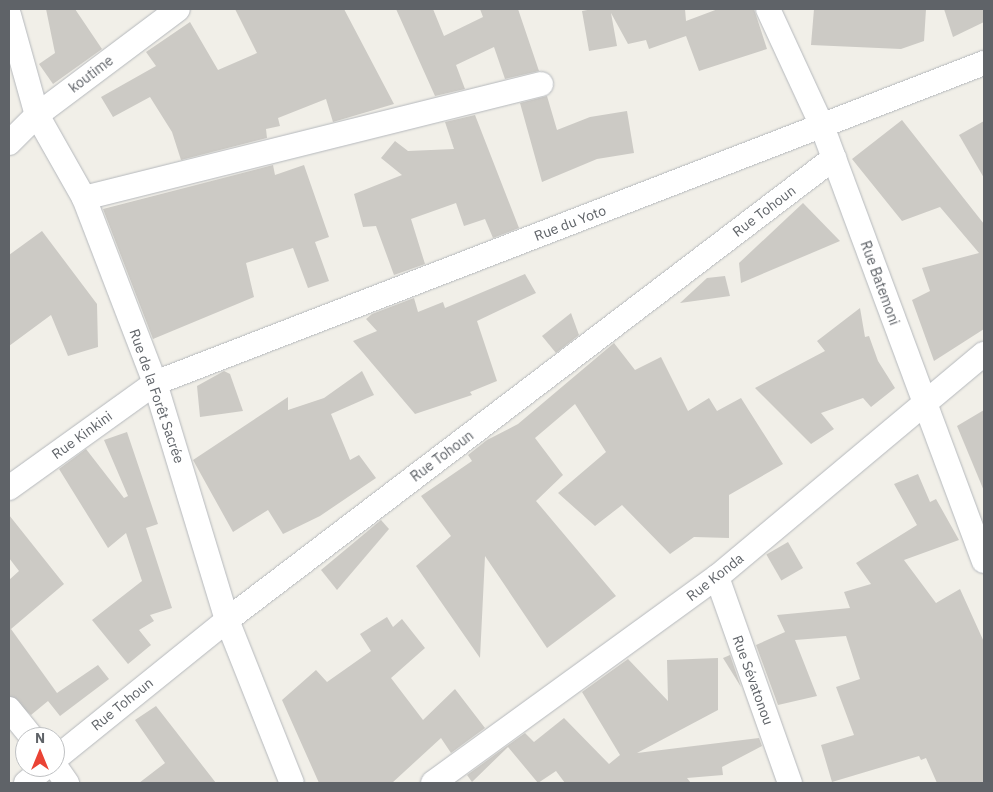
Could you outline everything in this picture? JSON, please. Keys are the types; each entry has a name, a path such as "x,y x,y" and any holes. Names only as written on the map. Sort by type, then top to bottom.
{"street":[{"name":"koutime","path":"9,143 36,115 178,9"},
{"name":"Rue Batemoni","path":"768,9 822,126 984,561"},
{"name":"Rue de la Forêt Sacrée","path":"9,15 36,115 84,198 155,383 227,620 292,783"},
{"name":"Rue du Yoto","path":"155,383 984,63"},
{"path":"84,198 541,84"},
{"name":"Rue Tohoun","path":"65,751 227,620 834,158"},
{"name":"Rue Konda","path":"433,783 717,577 925,406 984,354"},
{"name":"Rue Kinkini","path":"9,488 155,383"},
{"name":"Rue Sévatonou","path":"717,577 790,783"},
{"path":"9,709 24,727"}],"building":[{"path":"46,9 75,9 102,49 53,84 39,64 55,53"},
{"path":"235,9 344,9 394,104 333,122 326,99 278,118 280,126 266,129 267,138 181,160 172,132 150,97 113,117 101,97 156,66 146,52 190,22 218,70 257,53"},
{"path":"396,9 433,9 444,36 483,17 480,9 518,9 539,71 505,79 494,47 456,65 465,89 435,96"},
{"path":"593,9 685,9 686,21 718,9 754,9 767,49 699,71 686,36 649,49 646,40 628,44 611,13 617,46 589,51 582,11"},
{"path":"814,9 926,9 924,41 901,49 811,45"},
{"path":"944,9 984,9 984,22 953,37"},
{"path":"547,96 557,130 590,117 627,111 634,153 597,159 542,182 520,103"},
{"path":"475,115 519,228 493,238 485,219 464,226 456,203 411,219 425,264 394,275 376,226 363,227 354,194 402,175 381,158 395,141 408,151 454,149 445,122"},
{"path":"902,120 984,224 984,329 934,361 912,300 930,291 922,268 979,253 940,207 902,221 852,159"},
{"path":"984,121 984,178 959,135"},
{"path":"273,165 275,175 304,165 329,237 315,242 329,281 308,288 293,248 246,263 254,297 153,339 103,209"},
{"path":"803,203 840,241 741,283 739,263"},
{"path":"42,231 97,304 98,347 68,356 51,315 9,346 9,255"},
{"path":"525,274 536,293 477,321 497,381 470,392 472,395 415,414 353,341 377,331 366,319 372,314 414,298 418,312 443,302 445,308"},
{"path":"725,276 730,296 680,303 707,278"},
{"path":"860,308 865,337 869,336 878,361 895,388 871,407 863,398 821,413 834,429 811,444 755,388 825,351 817,341"},
{"path":"571,313 579,335 556,353 542,336"},
{"path":"614,343 635,370 661,357 688,411 709,398 717,411 741,398 783,464 729,495 729,538 694,537 670,554 622,505 595,526 558,493 606,452 575,404 535,438 563,475 536,501 616,596 547,648 485,556 480,658 416,566 451,536 421,496 472,461 468,455 487,440 518,424"},
{"path":"224,371 230,374 243,411 200,417 197,386"},
{"path":"362,371 374,395 331,414 350,460 359,455 376,478 320,516 283,534 268,510 233,532 193,460 288,397 288,410 324,398"},
{"path":"984,410 984,491 957,426"},
{"path":"127,432 158,524 146,528 172,608 150,615 154,621 139,630 151,645 128,664 92,620 142,581 126,533 108,548 59,469 86,449 124,498 128,496 104,440"},
{"path":"918,474 930,502 936,499 959,540 904,560 936,603 960,589 984,642 984,783 937,783 926,758 921,760 919,756 832,782 821,745 854,735 836,687 860,679 846,636 795,640 817,696 778,705 756,645 785,632 777,615 850,608 844,592 871,584 856,563 917,525 894,484"},
{"path":"9,515 64,584 11,629 57,693 98,665 109,679 60,716 48,701 31,715 9,696 9,580 19,571 9,558"},
{"path":"381,520 389,529 337,590 321,570"},
{"path":"788,542 803,568 781,580 766,554"},
{"path":"387,617 393,627 402,619 425,648 391,678 423,720 455,689 485,728 451,753 441,738 392,783 319,783 282,700 316,670 327,682 371,651 360,634"},
{"path":"730,655 741,687 723,658"},
{"path":"718,658 718,710 637,753 759,738 762,746 722,767 723,775 687,778 691,783 565,783 556,771 538,783 508,747 472,782 467,775 525,733 534,742 564,718 609,764 620,755 582,692 628,659 668,701 667,660"},
{"path":"156,706 216,783 139,783 165,763 135,720"}]}
